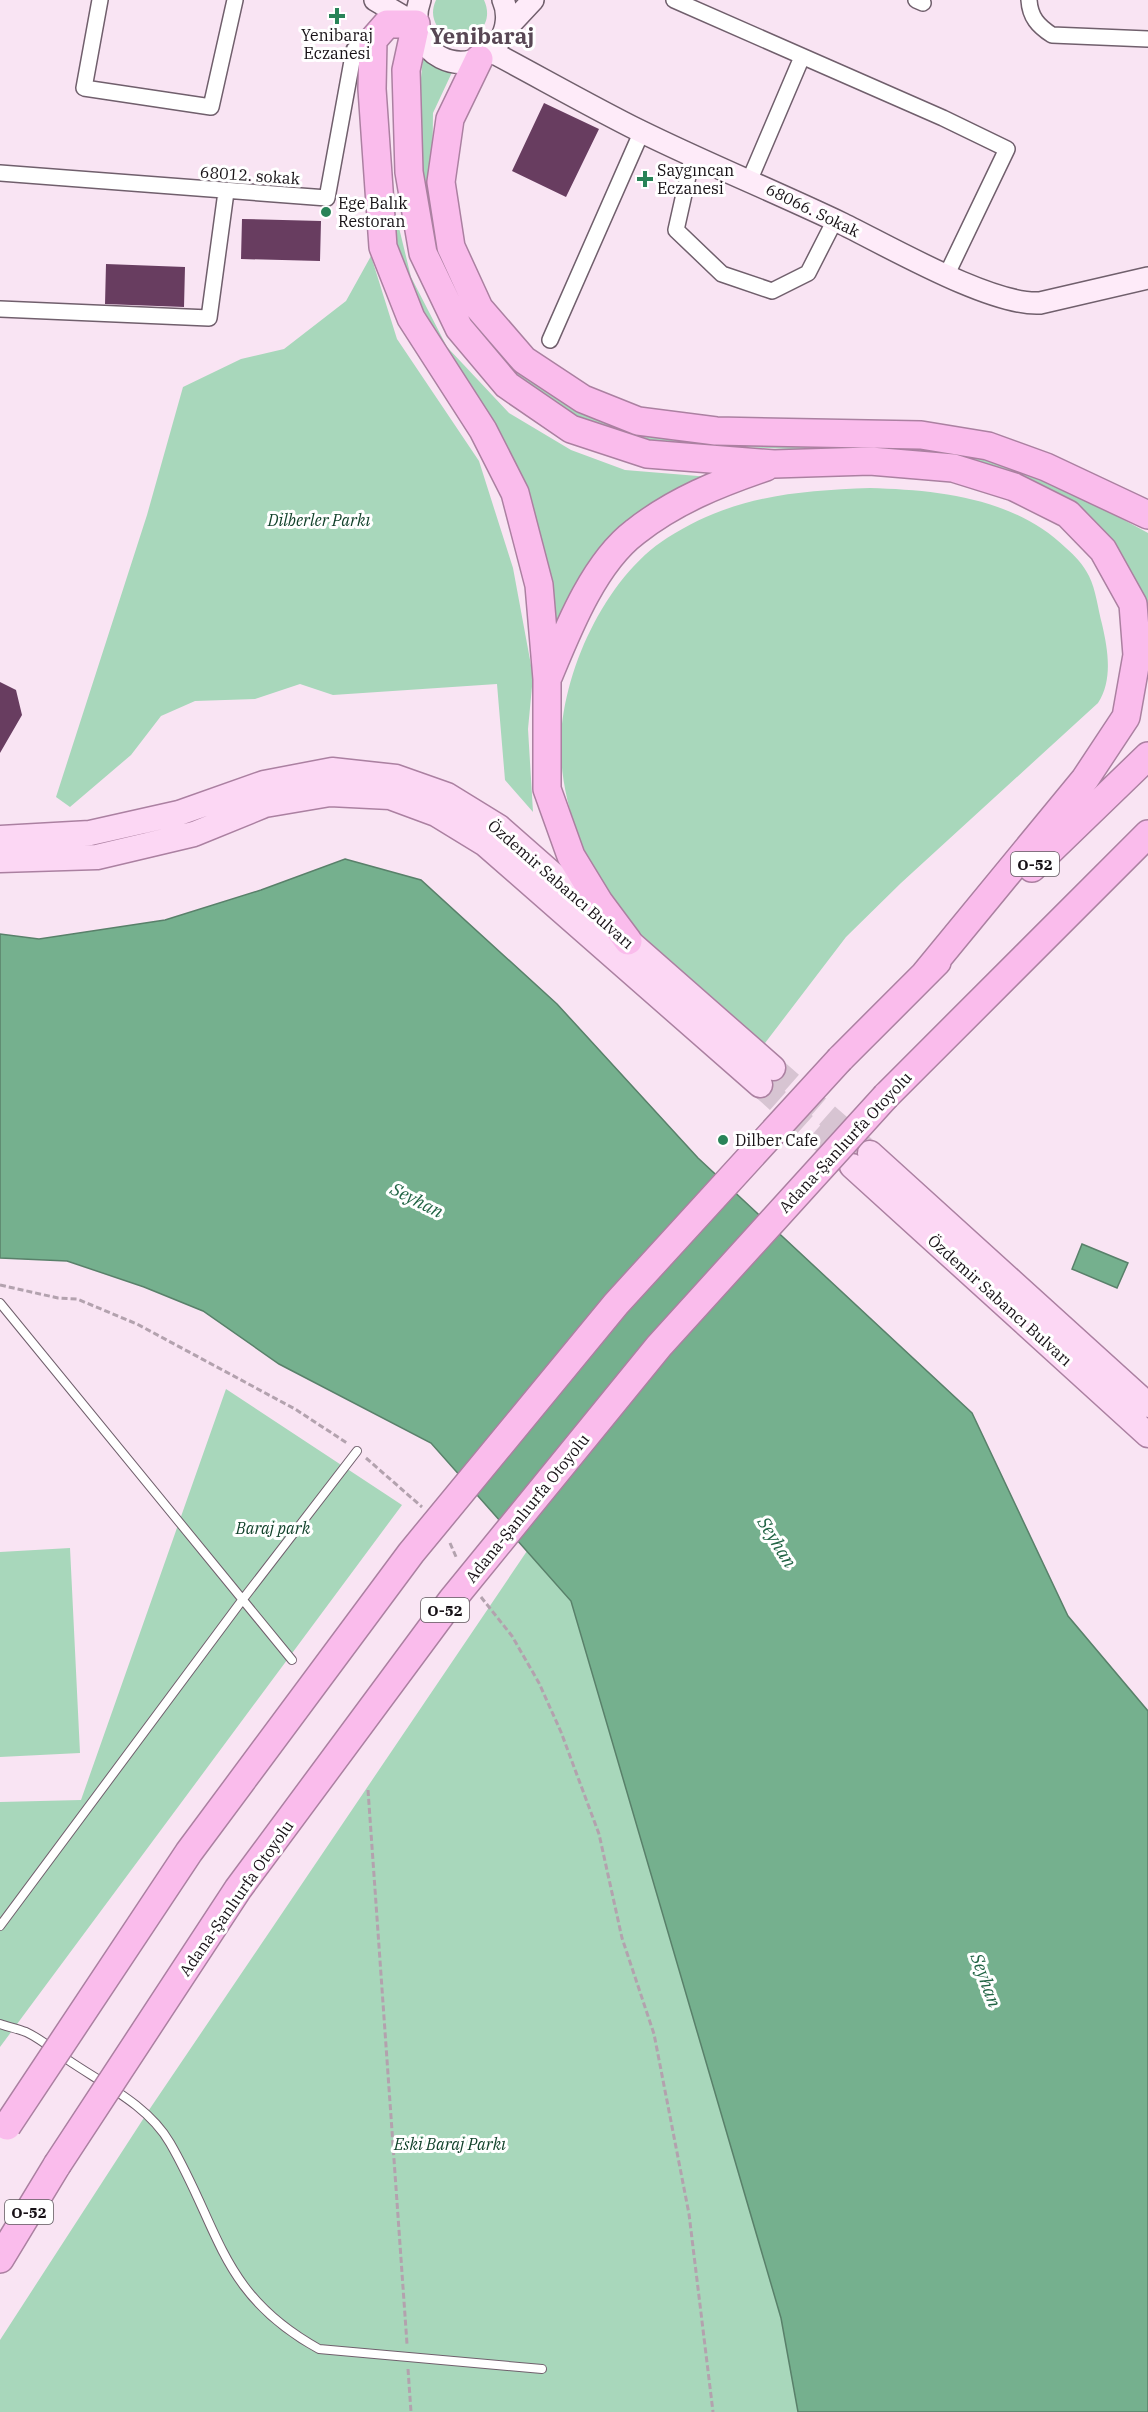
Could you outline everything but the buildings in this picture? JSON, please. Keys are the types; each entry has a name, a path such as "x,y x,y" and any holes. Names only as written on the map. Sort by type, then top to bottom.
{"highway":[{"path":"418,12 387,24 373,40 372,89 383,247 411,318 483,430 515,493 539,585 547,679 547,789 571,856 599,902 628,941"},
{"path":"418,12 406,70 409,172 423,253 459,328 507,385 571,429 647,454 774,464 870,461 953,468 1014,487 1068,514 1103,550 1133,604 1137,656 1126,717 1085,779 924,975"},
{"path":"485,55 450,119 441,182 452,247 479,308 524,360 582,399 638,421 716,431 921,435 988,446 1046,466 1148,515"},
{"path":"547,679 574,614 608,562 633,533 677,504 723,482 774,464"},
{"name":"O-52","path":"4,2133 189,1852 411,1553 616,1304 840,1059 1148,756"},
{"name":"Adana-Şanlıurfa Otoyolu","path":"0,2259 57,2165 238,1889 452,1600 659,1346 886,1096 1148,834"},
{"path":"1003,977 1113,882 1148,856"}],"main road":[{"path":"375,0 418,12 421,38 430,50 442,59 456,63 485,55 533,0"},
{"path":"503,0 507,19 505,30"},
{"name":"68066. Sokak","path":"485,55 642,132 750,179 989,293 1025,304 1040,303 1148,278"},
{"name":"Özdemir Sabancı Bulvarı","path":"0,838 90,833 178,813 264,783 332,770 396,777 447,795 499,827 628,941 766,1076 485,843 436,814 390,796 330,794 265,805 194,834 97,857 0,861"},
{"name":"Özdemir Sabancı Bulvarı","path":"1148,1405 861,1160 1148,1435"}],"street":[{"path":"100,0 84,88 211,107 235,0"},
{"path":"674,0 943,118 1007,149 947,274"},
{"path":"1029,0 1030,11 1039,26 1052,35 1148,39"},
{"name":"68012. sokak","path":"0,173 327,198 354,50 373,40"},
{"path":"750,179 802,57"},
{"path":"550,340 642,132"},
{"path":"693,154 676,230 722,274 772,291 808,273 835,220"},
{"path":"0,309 209,318 226,192"}],"lane":[{"path":"0,1303 292,1660"},
{"path":"0,1926 243,1599 357,1451"},
{"path":"0,2024 27,2032 130,2102 152,2120 170,2144 236,2278 284,2327 319,2349 542,2369"}],"path":[{"path":"0,1286 58,1298 77,1299 137,1324 295,1409 357,1451 426,1512"},
{"path":"448,1536 458,1562"},
{"path":"478,1592 512,1636 538,1683 561,1732 599,1834 622,1938 654,2034 688,2214 713,2412"},
{"path":"368,1790 411,2412"}],"green space":[{"path":"436,0 484,0 487,18 484,25 472,36 456,39 447,37 434,20 433,11"},
{"path":"423,58 454,68 433,113 432,197 451,270 570,404 978,453 1034,471 1148,533 1148,629 1128,566 1090,520 1025,479 810,450 658,443 612,433 567,413 534,392 492,356 470,326 442,273 422,199 418,108"},
{"path":"392,199 411,277 447,347 509,413 571,450 625,470 710,477 592,562 549,636 542,563 400,272 386,204"},
{"name":"Dilberler Parkı","path":"371,256 397,339 479,461 513,568 533,676 528,729 533,812 505,780 497,684 333,695 300,684 255,699 195,701 161,716 131,755 70,807 56,797 147,515 183,387 241,359 284,349 346,301"},
{"path":"870,488 922,491 974,500 1023,518 1045,531 1066,548 1084,568 1093,587 1107,654 1106,685 1098,703 901,883 846,937 762,1047 638,932 616,906 595,872 578,834 566,794 561,754 562,725 567,695 576,664 605,605 623,579 644,556 667,538 716,513 765,498 816,491"},
{"name":"Baraj park","path":"226,1389 402,1505 0,2047 0,1802 81,1800"},
{"path":"70,1548 80,1753 0,1757 0,1552"},
{"name":"Eski Baraj Parkı","path":"527,1551 571,1601 781,2318 798,2412 0,2412 0,2340 149,2110"}],"water":[{"name":"Seyhan","path":"345,859 421,880 557,1004 698,1158 972,1413 1068,1616 1148,1711 1148,2412 798,2412 781,2318 571,1601 431,1443 279,1364 203,1311 144,1287 67,1261 0,1258 0,934 39,939 165,920 261,890"},
{"path":"1082,1244 1128,1263 1117,1288 1072,1269"}],"tunnel":[{"path":"773,1068 864,1148"},
{"path":"760,1085 850,1165"}],"place":[{"name":"Yenibaraj Eczanesi","path":"337,16"},
{"name":"Saygıncan Eczanesi","path":"645,179"},
{"name":"Ege Balık Restoran","path":"326,212"},
{"name":"Dilber Cafe","path":"723,1140"}],"district":[{"name":"Yenibaraj","path":"482,35"}]}
